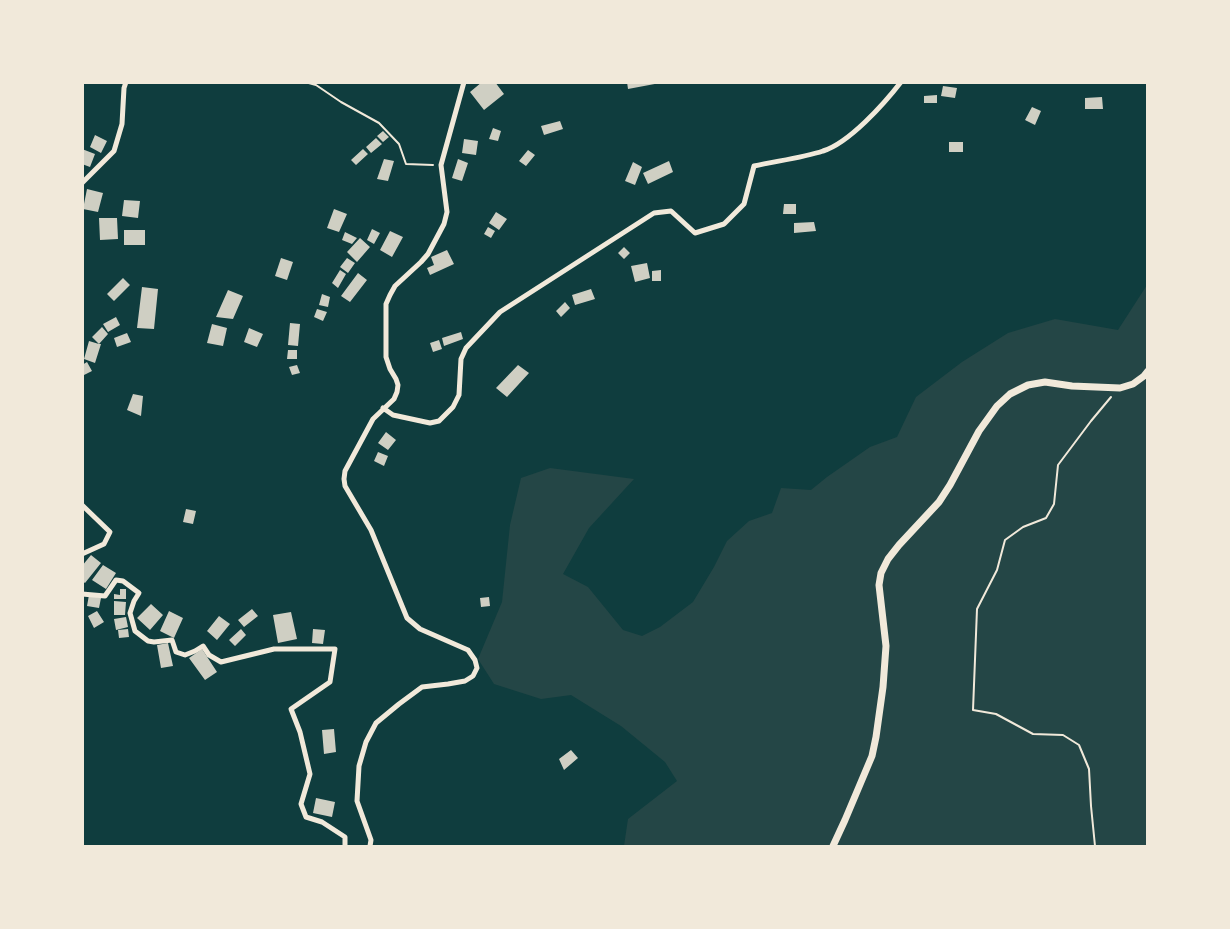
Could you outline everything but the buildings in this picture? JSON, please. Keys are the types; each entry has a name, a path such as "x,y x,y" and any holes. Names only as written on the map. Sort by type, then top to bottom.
{"street":[{"path":"82,183 114,152 122,124 126,82"},
{"path":"370,846 371,840 357,801 359,766 366,742 376,723 422,687 465,681 473,676 477,668 475,660 468,650 420,629 407,618 371,530 345,486 344,479 345,471 373,419 394,399 397,392 398,385 386,357 386,304 396,286 428,254 444,224 447,212 441,165 464,82"},
{"path":"383,408 393,415 430,423 446,416 454,407 459,395 461,359 466,348 500,312 654,213 671,211 695,233 724,224 744,204 754,166 824,151 846,138 882,105 901,82"},
{"path":"833,846 872,756 876,737 886,646 879,585 881,573 888,559 939,502 979,431 997,406 1010,394 1028,385 1045,382 1072,386 1120,388 1133,384 1148,371"},
{"path":"82,506 110,532 104,544 82,554"},
{"path":"82,594 105,596 116,580 123,581 139,593 130,613 135,631 148,641 172,640 176,652 185,655 203,646 209,655 221,662 274,649 334,649 330,682 291,710 300,732 310,774 301,804 306,817 322,822 345,837 345,846"}],"path":[{"path":"305,82 316,85 341,102 379,123 399,144 406,164 441,165"},
{"path":"1095,846 1089,769 1079,745 1063,735 1033,734 996,714 973,710 977,609 997,570 1005,540 1022,527 1046,518 1054,504 1058,465 1091,421 1120,388"}],"shaded area":[{"path":"1147,285 1147,846 624,846 628,819 677,781 665,762 621,726 571,695 541,699 494,684 478,659 502,602 510,525 521,478 550,468 634,479 589,528 563,574 588,587 623,630 642,636 660,627 693,602 727,541 749,521 772,513 781,488 811,490 870,447 897,437 916,397 962,362 1008,333 1055,319 1118,330"}]}
